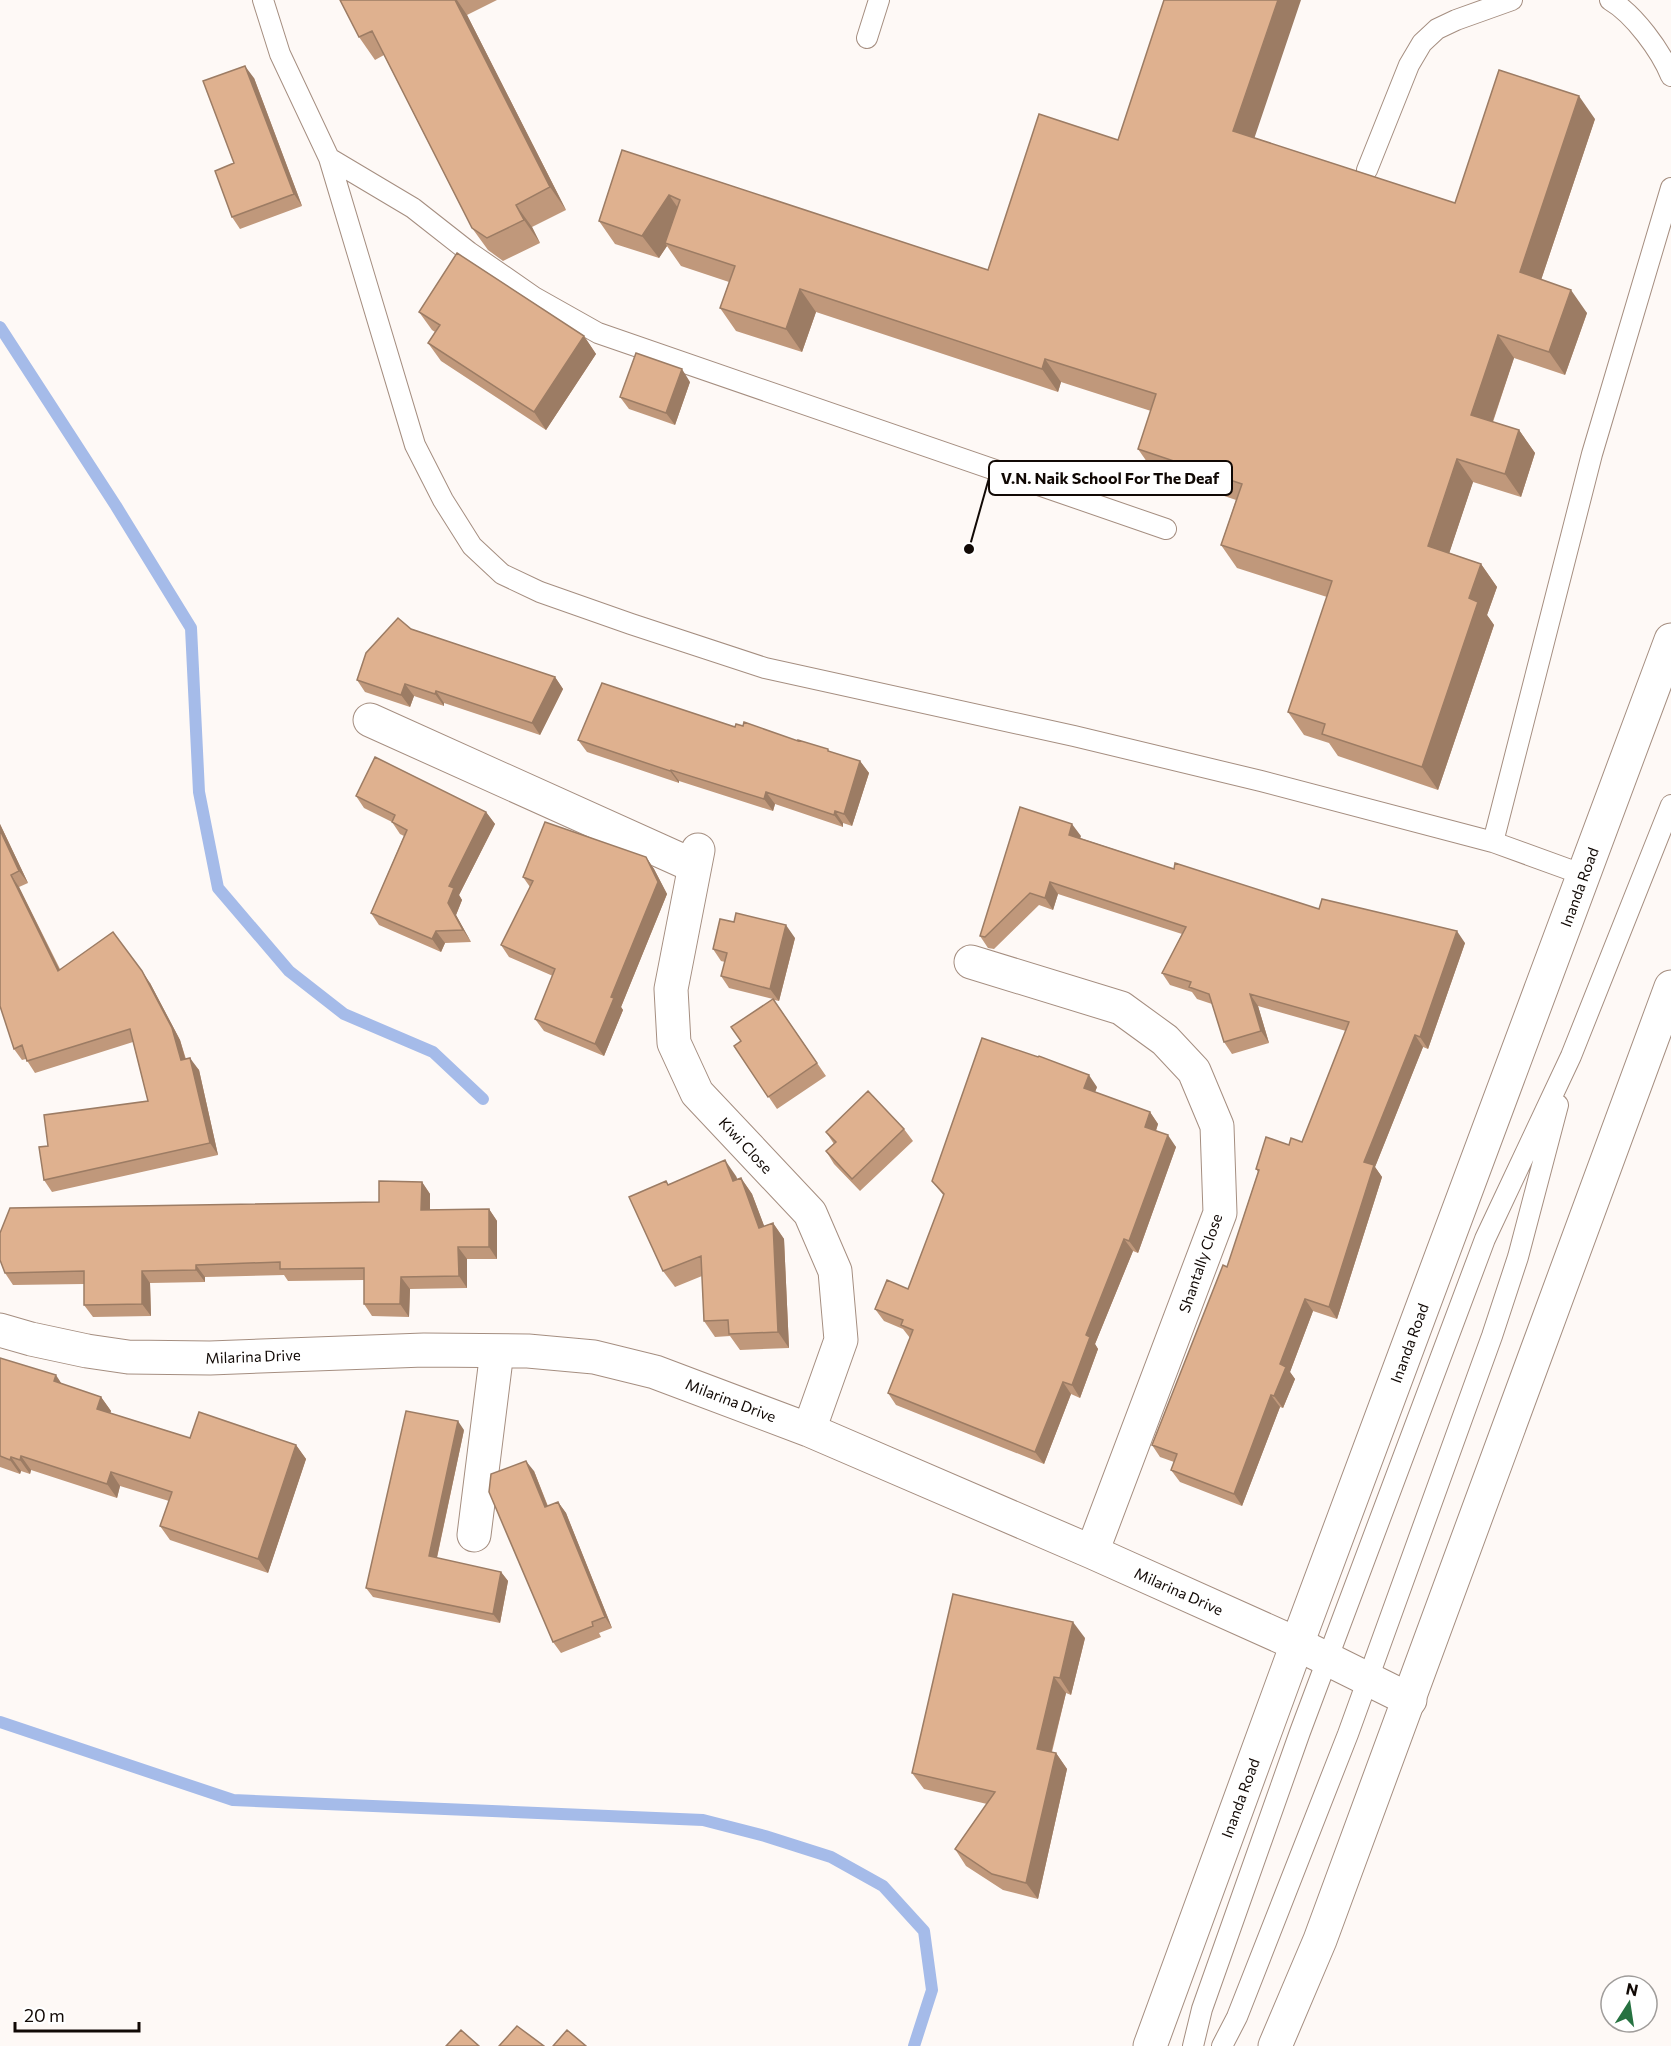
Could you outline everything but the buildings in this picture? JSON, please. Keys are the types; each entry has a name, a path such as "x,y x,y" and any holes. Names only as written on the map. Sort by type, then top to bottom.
{"street":[{"name":"Inanda Road","path":"1150,2046 1297,1644 1671,640"},
{"name":"Kiwi Close","path":"370,720 696,858 671,989 674,1043 697,1093 810,1213 835,1271 841,1340 809,1430"},
{"name":"Shantally Close","path":"971,962 1121,1008 1165,1040 1194,1071 1217,1126 1220,1213 1092,1552"},
{"path":"1275,2046 1320,1940 1410,1700 1671,987"},
{"name":"Milarina Drive","path":"0,1330 87,1351 128,1357 210,1358 424,1350 528,1351 594,1357 655,1372 809,1430 1092,1552 1328,1658 1410,1700"},
{"path":"474,1535 497,1351"}],"lane":[{"path":"263,0 280,54 329,158 415,445 443,500 472,546 502,574 560,599 765,668 1107,744 1261,781 1493,842 1584,874"},
{"path":"867,38 879,0"},
{"path":"1367,170 1409,65 1422,43 1446,24 1512,0"},
{"path":"1610,0 1644,31 1665,59 1671,76"},
{"path":"329,158 413,208 469,252 534,297 598,333 1166,529"},
{"path":"1493,842 1592,454 1671,188"},
{"path":"1193,2046 1202,2008 1328,1658 1485,1239 1571,1056 1671,805"},
{"path":"1222,2046 1242,2006 1368,1678 1492,1336 1514,1268 1571,1056"}],"waterway":[{"path":"0,327 116,506 191,628 199,792 218,888 289,971 344,1014 433,1052 483,1099"},
{"path":"0,1722 233,1800 703,1820 765,1836 831,1857 883,1886 924,1931 932,1990 914,2046"}],"place":[{"name":"V.N. Naik School For The Deaf","path":"969,549"}]}
